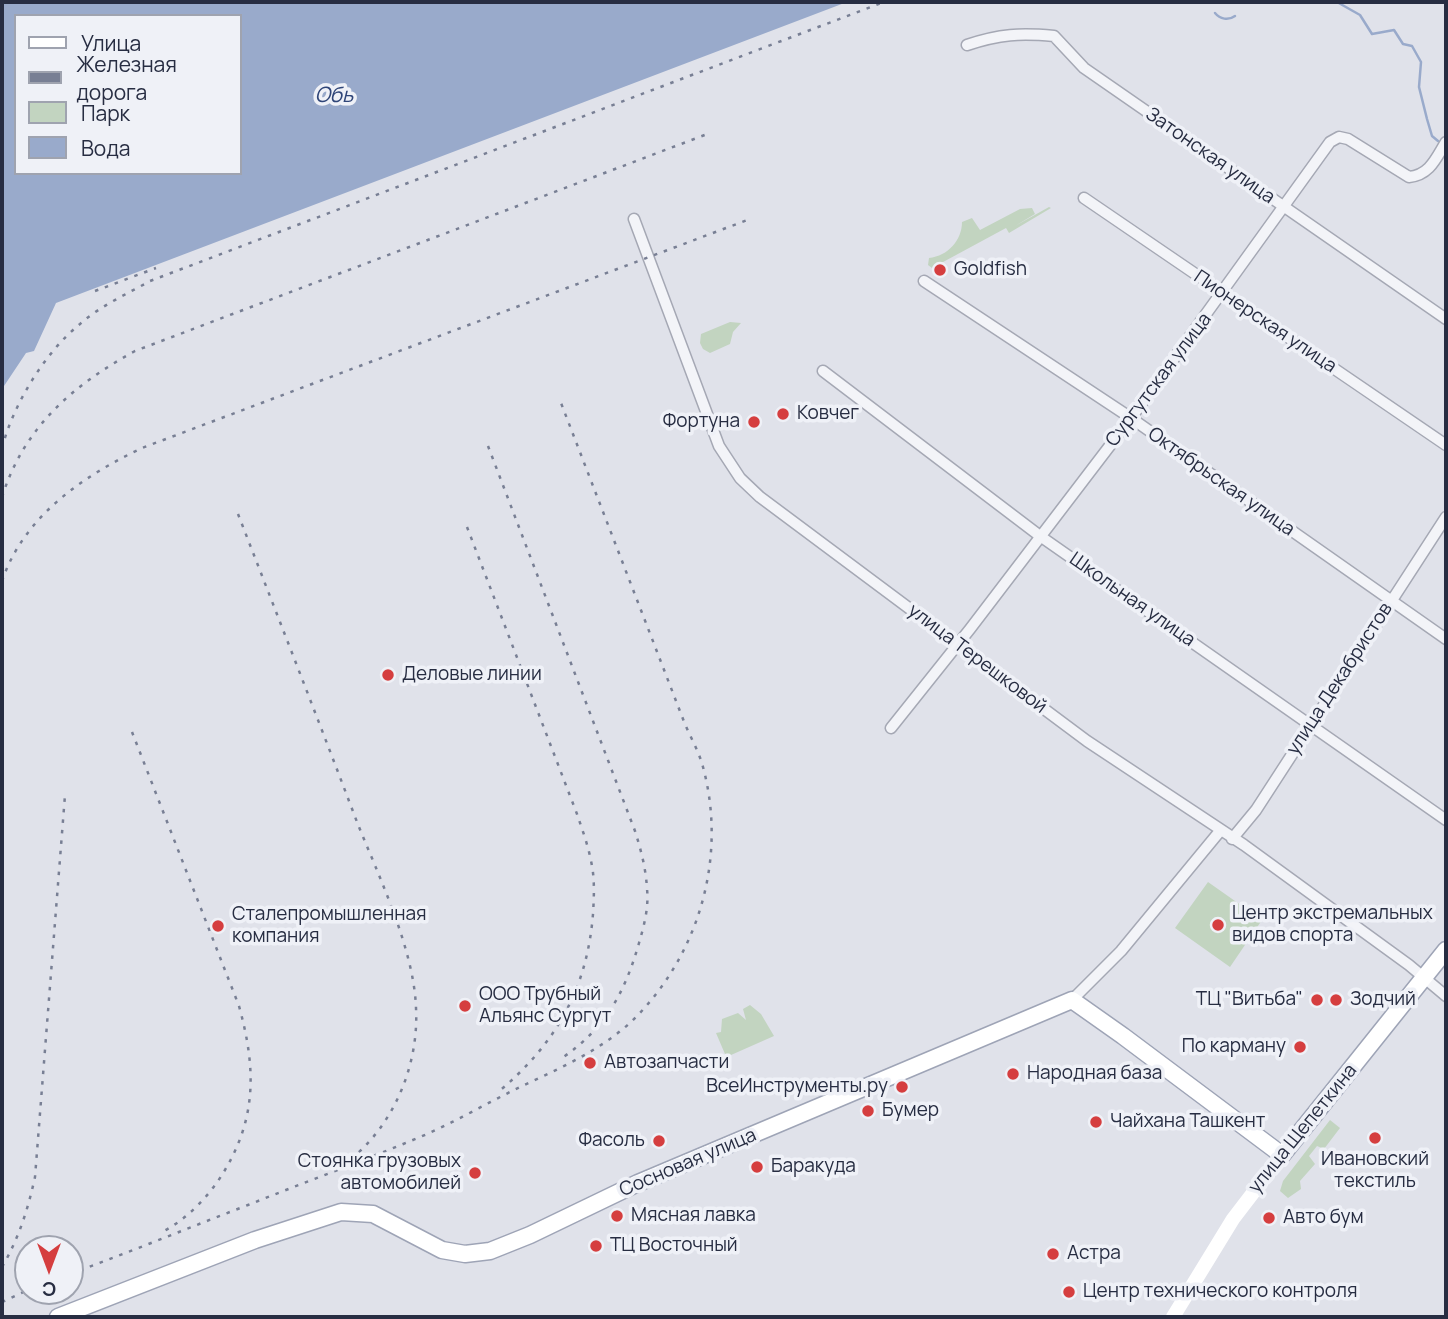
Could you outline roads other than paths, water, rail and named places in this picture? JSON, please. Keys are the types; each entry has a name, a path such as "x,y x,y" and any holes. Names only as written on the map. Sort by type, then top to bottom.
{"main road":[{"name":"улица Щепеткина","path":"1173,1317 1233,1219 1446,950"},
{"path":"1072,1000 1282,1155"},
{"name":"Сосновая улица","path":"58,1317 255,1240 341,1212 373,1214 442,1250 466,1254 490,1251 530,1235 638,1183 1072,1000"}],"street":[{"name":"Затонская улица","path":"967,45 1019,33 1054,36 1084,68 1446,319"},
{"name":"Сургутская улица","path":"891,728 958,645 1131,418 1330,142 1339,137 1348,139 1409,177 1420,176 1430,168 1446,142"},
{"name":"Пионерская улица","path":"1084,198 1446,445"},
{"name":"улица Терешковой","path":"634,219 708,419 726,458 740,478 760,497 1087,741 1341,915 1446,996"},
{"name":"Октябрьская улица","path":"925,281 1131,418 1446,639"},
{"name":"Школьная улица","path":"823,371 1040,536 1446,820"},
{"name":"улица Декабристов","path":"1231,839 1256,810 1309,724 1446,517"},
{"path":"1072,1000 1121,951 1220,831"}],"water":[{"name":"Обь","path":"2,2 847,2 56,303 34,351 26,353 2,389"}],"waterway":[{"path":"1337,2 1360,15 1372,34 1394,30 1403,44 1412,46 1421,62 1419,87 1427,119 1432,136 1438,141"},
{"path":"1215,13 1224,19 1235,16"}],"railway":[{"path":"2,448 22,397 55,349 96,312 150,281 884,2"},
{"path":"2,497 23,449 54,410 91,378 135,351 710,133"},
{"path":"2,581 12,558 40,518 98,471 142,448 750,219"},
{"path":"95,291 156,268"},
{"path":"84,1269 420,1137 560,1068 593,1050 624,1028 659,990 677,962 692,932 703,900 709,868 712,834 710,801 703,767 561,403"},
{"path":"488,446 635,831 646,882 644,923 620,993 612,1008 591,1034 562,1058"},
{"path":"238,514 394,914 414,985 416,1029 413,1051 401,1092 380,1129 351,1159"},
{"path":"467,527 577,814 594,881 590,942 575,991 564,1014 536,1055 497,1093"},
{"path":"132,732 239,1006 251,1075 247,1117 231,1159 201,1202 164,1231"},
{"path":"2,1267 22,1223 35,1177 65,795"},
{"path":"2,1302 14,1296"}],"place":[{"name":"Goldfish","path":"940,270"},
{"name":"Ковчег","path":"783,414"},
{"name":"Фортуна","path":"754,422"},
{"name":"Деловые линии","path":"388,675"},
{"name":"Центр экстремальных видов спорта","path":"1218,925"},
{"name":"Сталепромышленная компания","path":"218,926"},
{"name":"ТЦ \"Витьба\"","path":"1317,1000"},
{"name":"Зодчий","path":"1336,1000"},
{"name":"ООО Трубный Альянс Сургут","path":"465,1006"},
{"name":"По карману","path":"1300,1047"},
{"name":"Автозапчасти","path":"590,1063"},
{"name":"Народная база","path":"1013,1074"},
{"name":"ВсеИнструменты.ру","path":"902,1087"},
{"name":"Бумер","path":"868,1111"},
{"name":"Чайхана Ташкент","path":"1096,1122"},
{"name":"Ивановский текстиль","path":"1375,1138"},
{"name":"Фасоль","path":"659,1141"},
{"name":"Баракуда","path":"757,1167"},
{"name":"Стоянка грузовых автомобилей","path":"475,1173"},
{"name":"Мясная лавка","path":"617,1216"},
{"name":"Авто бум","path":"1269,1218"},
{"name":"ТЦ Восточный","path":"596,1246"},
{"name":"Астра","path":"1053,1254"},
{"name":"Центр технического контроля","path":"1069,1292"}]}
